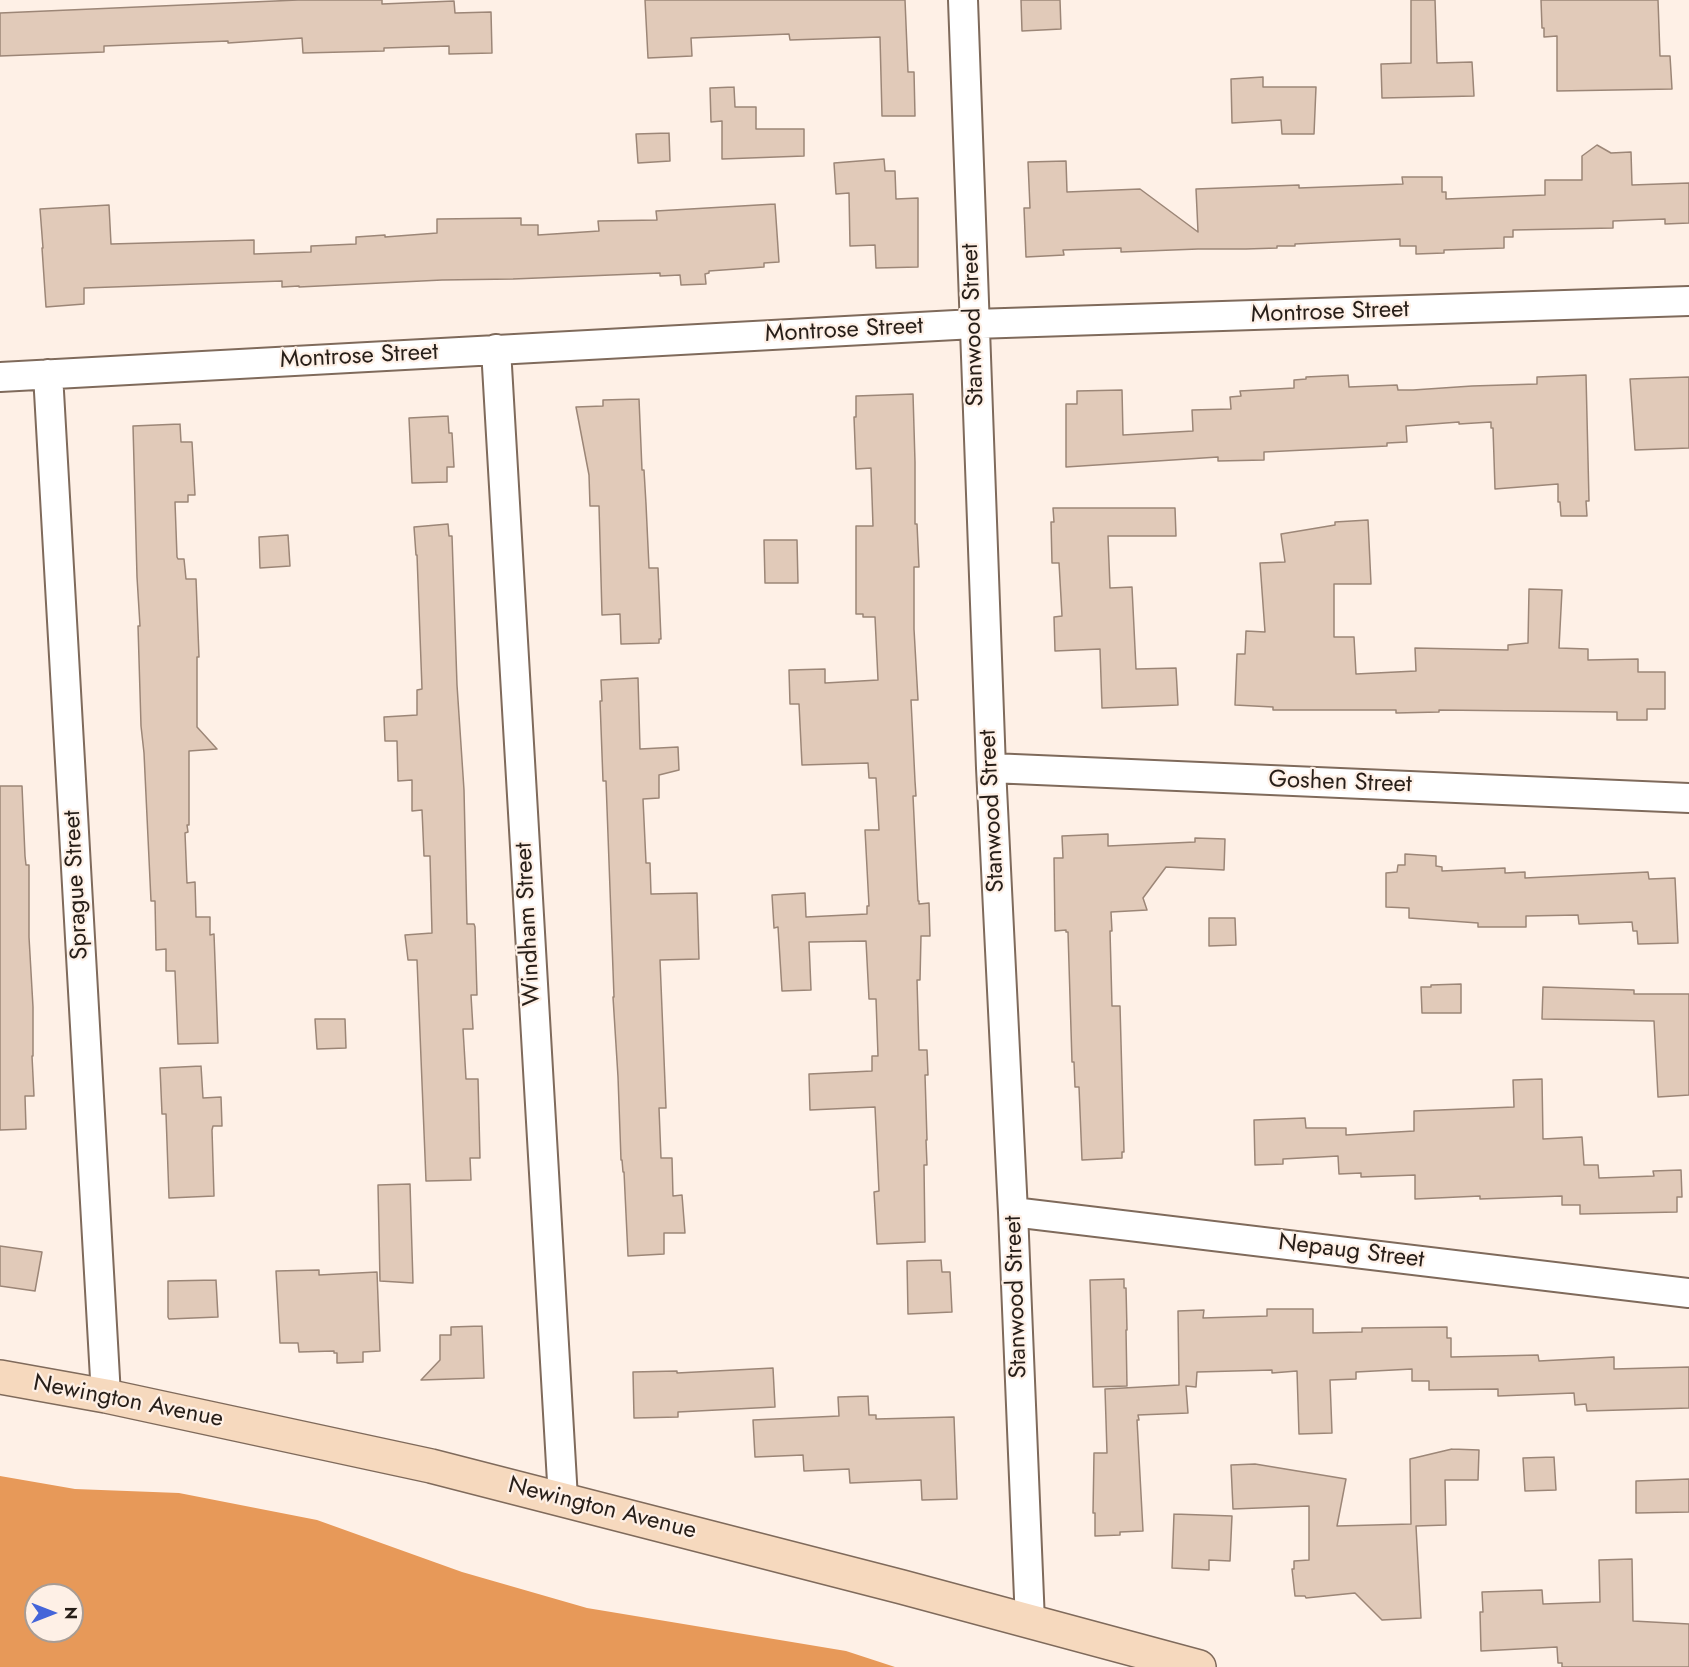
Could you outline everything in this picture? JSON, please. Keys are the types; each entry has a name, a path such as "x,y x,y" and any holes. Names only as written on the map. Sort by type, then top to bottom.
{"main road":[{"name":"Newington Avenue","path":"0,1377 106,1396 431,1466 902,1587 1198,1667"}],"street":[{"name":"Stanwood Street","path":"963,0 991,768 1030,1622"},
{"name":"Montrose Street","path":"0,377 974,324 1689,301"},
{"name":"Windham Street","path":"496,350 563,1499"},
{"name":"Sprague Street","path":"48,374 106,1396"},
{"name":"Goshen Street","path":"991,768 1689,798"},
{"name":"Nepaug Street","path":"1013,1212 1689,1293"}],"shaded area":[{"path":"0,1476 75,1489 179,1493 317,1520 462,1572 587,1608 846,1651 895,1667 0,1667"}],"building":[{"path":"298,0 382,0 382,4 454,1 455,13 491,12 492,53 449,54 449,46 384,48 384,51 303,53 302,38 228,43 228,41 104,46 104,52 0,56 0,13"},
{"path":"645,0 905,0 908,72 914,72 915,116 882,116 880,37 790,40 789,34 691,38 692,56 648,58"},
{"path":"1021,0 1060,0 1061,29 1022,31"},
{"path":"1411,0 1435,0 1437,63 1472,62 1474,96 1382,98 1381,64 1411,63"},
{"path":"1541,0 1658,0 1660,56 1670,56 1672,89 1557,91 1557,36 1544,37"},
{"path":"1263,77 1263,87 1316,87 1314,134 1282,134 1281,120 1232,123 1231,79"},
{"path":"734,87 735,107 756,107 756,129 804,129 804,156 722,159 722,121 711,122 710,88"},
{"path":"669,133 670,161 638,163 636,134"},
{"path":"1597,145 1611,153 1631,152 1632,185 1689,183 1689,223 1665,224 1665,219 1613,221 1613,228 1513,230 1513,237 1504,237 1504,248 1444,250 1444,253 1416,254 1416,246 1400,246 1400,239 1295,244 1295,246 1277,246 1277,248 1121,252 1121,248 1063,250 1064,255 1026,257 1024,208 1030,208 1028,162 1066,161 1067,192 1140,189 1198,232 1196,189 1403,184 1402,177 1442,177 1442,192 1446,192 1446,199 1545,195 1545,180 1582,180 1582,156"},
{"path":"884,159 885,171 895,171 896,199 918,198 918,267 876,268 875,245 850,246 849,193 836,194 834,163"},
{"path":"775,204 779,262 764,263 764,267 709,271 705,274 706,284 681,285 680,275 660,276 660,273 299,287 282,287 282,281 84,288 84,304 46,307 40,209 109,205 111,244 254,240 254,254 311,252 311,246 356,244 356,237 437,233 437,219 521,218 521,225 538,225 538,235 599,231 598,221 657,220 656,211"},
{"path":"1348,375 1349,387 1397,385 1398,390 1413,390 1537,384 1537,377 1586,375 1589,501 1586,501 1587,516 1561,516 1558,484 1495,489 1491,422 1406,426 1407,442 1387,443 1387,446 1264,452 1264,460 1218,461 1218,457 1066,467 1066,404 1077,404 1077,391 1122,390 1123,435 1193,431 1192,410 1231,409 1230,397 1241,396 1240,391 1294,388 1294,380 1306,379 1306,377"},
{"path":"1689,377 1689,448 1635,450 1630,379"},
{"path":"913,394 915,524 917,524 919,567 914,567 914,629 918,700 911,700 916,796 913,796 918,901 919,904 929,903 930,936 921,936 920,980 917,980 919,1050 927,1050 928,1075 925,1075 927,1165 924,1165 925,1242 877,1244 874,1192 879,1191 875,1107 810,1110 809,1074 872,1071 872,1056 878,1056 876,999 869,999 866,941 809,942 811,990 782,991 778,927 774,928 772,895 805,893 806,917 867,914 867,906 869,906 865,830 879,830 876,778 869,778 868,763 802,765 799,704 790,704 789,670 825,669 825,683 878,680 875,617 863,617 863,614 856,614 856,526 873,526 871,468 856,469 854,417 856,417 856,396"},
{"path":"639,399 649,568 658,568 661,639 659,643 621,644 620,614 602,615 599,506 590,506 589,475 576,407 603,406 603,400"},
{"path":"448,416 449,433 452,433 454,467 447,467 447,482 412,483 409,418"},
{"path":"180,424 181,442 192,442 195,495 188,495 188,502 175,502 177,557 184,559 186,579 196,579 199,657 197,657 197,727 217,749 189,751 189,825 187,825 188,832 185,833 187,883 195,882 196,917 210,917 210,935 214,934 218,1043 178,1044 175,971 166,971 166,949 156,950 155,901 151,901 141,726 133,426"},
{"path":"1053,508 1175,508 1176,536 1108,536 1110,588 1132,587 1136,669 1176,668 1178,705 1102,708 1100,649 1055,651 1054,617 1062,616 1059,563 1052,563"},
{"path":"1368,520 1371,584 1334,584 1334,637 1354,637 1356,674 1416,671 1415,648 1508,650 1508,645 1528,643 1529,589 1562,590 1559,648 1588,649 1588,660 1638,659 1638,672 1665,672 1665,709 1647,709 1647,720 1617,720 1617,712 1439,710 1439,712 1396,713 1396,710 1273,710 1273,707 1235,705 1237,654 1245,654 1246,631 1265,632 1260,563 1285,562 1281,534 1335,525 1335,522"},
{"path":"448,524 449,536 452,536 457,685 464,790 467,924 474,924 475,927 477,995 471,995 473,1029 463,1029 466,1079 478,1079 480,1158 470,1158 471,1180 426,1181 417,960 408,960 405,935 432,933 430,856 424,856 422,810 412,811 412,780 398,781 397,741 385,741 384,717 417,715 417,690 422,689 414,527"},
{"path":"288,535 290,566 260,568 259,537"},
{"path":"764,540 797,540 798,583 765,583"},
{"path":"638,678 640,749 678,747 679,770 659,775 659,798 643,799 646,863 650,863 651,894 697,893 699,959 660,960 666,1108 659,1108 661,1158 672,1158 673,1196 682,1195 685,1233 664,1233 664,1254 628,1256 624,1172 621,1160 606,781 603,781 600,701 602,701 601,680"},
{"path":"0,786 22,786 25,856 26,865 29,865 34,1096 25,1096 26,1129 0,1130"},
{"path":"1108,834 1108,846 1195,842 1195,838 1225,839 1224,870 1166,867 1143,898 1147,910 1111,912 1112,1006 1120,1006 1124,1152 1122,1152 1122,1158 1082,1160 1079,1087 1075,1087 1074,1062 1072,1062 1068,932 1066,930 1055,931 1054,858 1063,858 1062,836"},
{"path":"1405,854 1436,856 1436,866 1442,867 1442,871 1505,868 1505,873 1525,872 1525,878 1648,872 1649,879 1675,878 1678,943 1638,944 1637,931 1633,931 1632,922 1579,924 1578,915 1526,916 1526,927 1478,927 1478,923 1409,918 1409,908 1386,907 1386,873 1397,872 1398,865 1405,865"},
{"path":"1209,918 1235,918 1236,945 1209,946"},
{"path":"1461,984 1461,1013 1422,1013 1421,987"},
{"path":"1543,987 1634,990 1634,994 1689,994 1689,1095 1658,1097 1654,1021 1542,1019"},
{"path":"315,1019 345,1019 346,1048 317,1049"},
{"path":"201,1066 203,1098 221,1097 222,1126 213,1126 212,1130 214,1196 169,1198 166,1114 162,1114 160,1068"},
{"path":"1542,1079 1543,1139 1582,1137 1584,1165 1598,1165 1599,1178 1654,1176 1653,1171 1681,1170 1682,1197 1677,1197 1677,1212 1580,1214 1580,1205 1562,1205 1562,1196 1415,1199 1415,1175 1361,1177 1361,1173 1339,1174 1338,1156 1283,1159 1283,1164 1255,1165 1254,1120 1305,1118 1306,1128 1346,1128 1346,1135 1414,1131 1414,1111 1514,1107 1513,1080"},
{"path":"410,1184 413,1283 380,1281 378,1185"},
{"path":"0,1246 42,1252 35,1291 0,1286"},
{"path":"941,1260 942,1272 950,1272 952,1312 908,1314 907,1261"},
{"path":"319,1270 319,1275 377,1272 380,1351 363,1352 363,1362 337,1363 337,1353 334,1351 299,1352 298,1343 280,1343 276,1271"},
{"path":"1124,1279 1127,1386 1093,1387 1090,1280"},
{"path":"216,1280 218,1317 169,1319 168,1281"},
{"path":"1267,1309 1313,1309 1313,1333 1362,1332 1362,1328 1447,1327 1447,1338 1451,1338 1451,1357 1538,1355 1539,1361 1614,1357 1614,1369 1689,1367 1689,1408 1587,1411 1586,1404 1575,1405 1574,1393 1498,1396 1498,1389 1429,1390 1429,1381 1412,1381 1412,1369 1356,1372 1356,1379 1330,1380 1332,1433 1299,1434 1297,1371 1197,1372 1196,1387 1186,1386 1188,1413 1138,1415 1143,1531 1095,1536 1094,1453 1107,1453 1105,1389 1179,1385 1178,1311 1204,1310 1203,1318 1267,1316"},
{"path":"482,1326 484,1378 421,1380 440,1360 440,1335 451,1335 451,1327"},
{"path":"773,1368 775,1407 678,1412 678,1417 634,1418 633,1372 677,1371 677,1373"},
{"path":"868,1396 869,1415 876,1415 876,1419 954,1417 957,1499 922,1500 921,1480 850,1483 849,1469 804,1471 803,1455 755,1457 753,1420 839,1416 838,1397"},
{"path":"1452,1449 1479,1450 1478,1480 1445,1480 1446,1525 1416,1526 1421,1618 1382,1620 1355,1593 1306,1598 1295,1596 1292,1569 1294,1569 1294,1561 1309,1560 1309,1506 1233,1509 1231,1465 1255,1464 1346,1479 1337,1526 1411,1524 1410,1459"},
{"path":"1554,1457 1556,1490 1525,1491 1523,1458"},
{"path":"1689,1479 1689,1512 1636,1513 1636,1481"},
{"path":"1174,1514 1232,1516 1230,1561 1209,1560 1209,1570 1172,1568"},
{"path":"1632,1559 1633,1621 1689,1624 1689,1667 1562,1667 1562,1663 1558,1663 1557,1647 1481,1651 1482,1592 1542,1590 1543,1604 1600,1602 1599,1560"}]}
